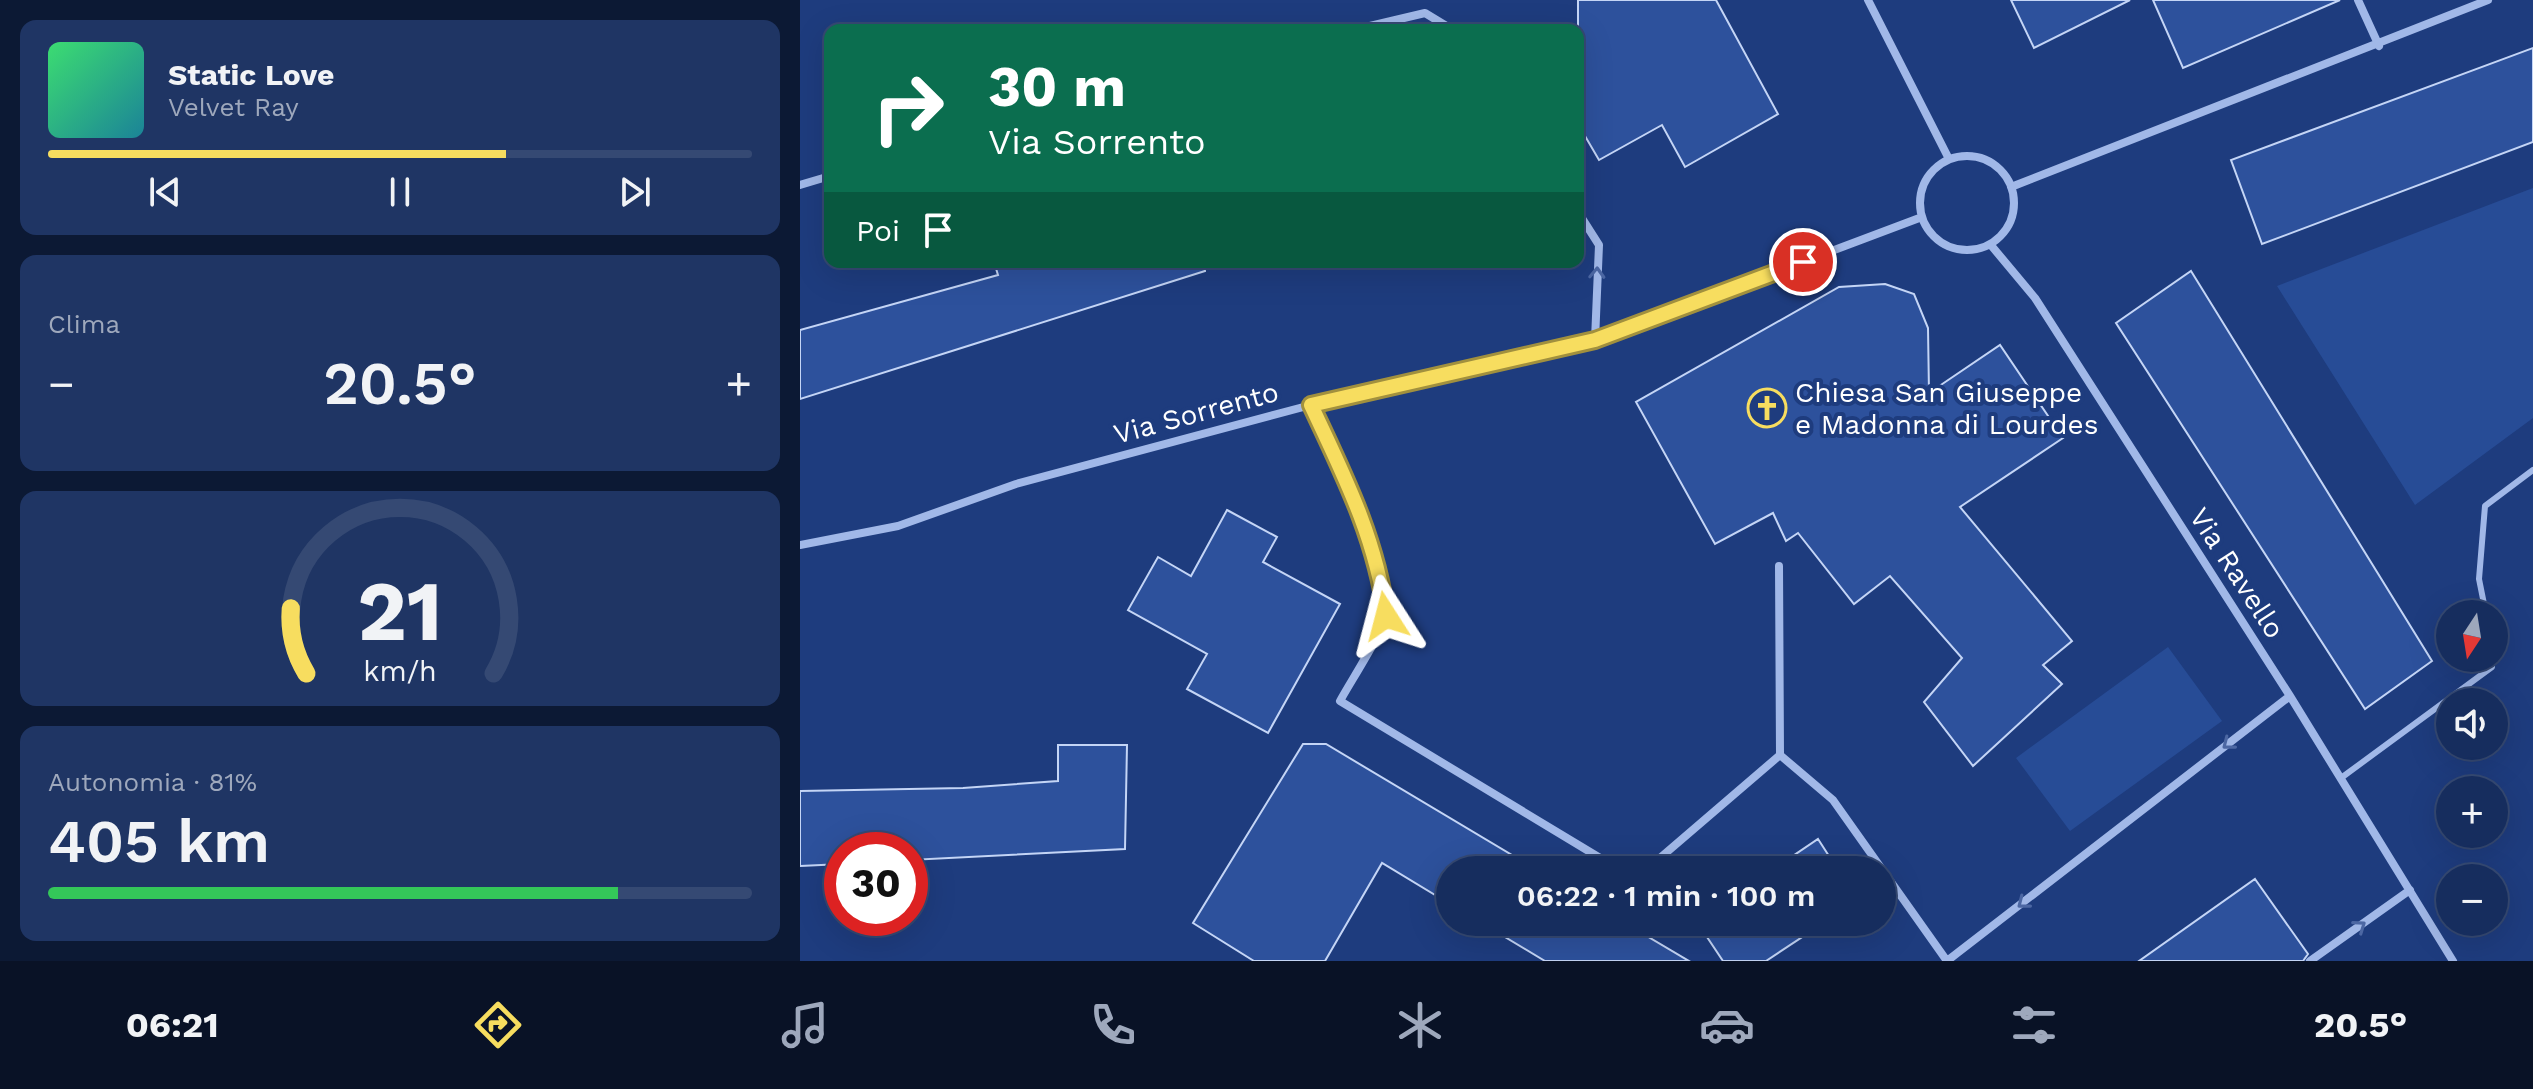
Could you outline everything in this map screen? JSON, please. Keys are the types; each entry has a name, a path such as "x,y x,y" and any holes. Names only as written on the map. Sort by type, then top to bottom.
{"street":[{"path":"1868,0 1949,159"},
{"path":"2358,0 2379,46"},
{"path":"2011,187 2379,46 2488,0"},
{"path":"1378,24 1425,13 1443,24"},
{"path":"1982,158 2001,171 2011,187 2011,218 2002,234 1990,244 1967,250 1949,246 1935,237 1922,217 1923,186 1931,173 1949,159 1982,158"},
{"path":"800,185 824,178"},
{"name":"Via Sorrento","path":"800,545 898,526 1016,484 1311,405 1595,340 1922,217"},
{"path":"1584,221 1599,245 1595,340"},
{"name":"Via Ravello","path":"1990,244 2035,298 2290,696 2453,961"},
{"path":"1311,405 1361,511 1382,582 1386,616 1340,701 1597,856"},
{"path":"1779,566 1780,755 1833,800 1947,961 2290,696"},
{"path":"1662,856 1780,755"},
{"path":"2310,961 2410,890"}],"lane":[{"path":"2483,600 2479,579 2485,506 2533,470"},
{"path":"2341,778 2485,672"}],"shaded area":[{"path":"2533,188 2533,418 2415,505 2277,286"},
{"path":"2168,647 2222,721 2070,831 2016,758"}],"building":[{"path":"1578,0 1716,0 1778,114 1685,167 1662,125 1599,160 1584,134 1584,24 1578,24"},
{"path":"2011,0 2130,0 2034,48"},
{"path":"2153,0 2340,0 2183,68"},
{"path":"2533,48 2533,142 2262,244 2231,160"},
{"path":"996,268 1205,268 1205,271 800,399 800,330 998,275"},
{"path":"2191,271 2432,661 2365,709 2116,323"},
{"path":"1885,284 1914,294 1928,328 1929,393 2000,345 2063,438 1960,507 2072,641 2043,665 2062,684 1973,766 1924,702 1962,658 1890,576 1854,604 1798,533 1786,541 1773,513 1715,544 1636,402 1839,287"},
{"path":"1227,510 1277,537 1263,562 1340,604 1268,733 1187,689 1207,654 1128,610 1158,557 1191,576"},
{"path":"1303,744 1326,744 1514,856 1436,856 1436,896 1382,863 1325,961 1254,961 1193,923"},
{"path":"1058,745 1127,745 1125,849 928,859 928,832 824,832 824,865 800,866 800,791 963,788 1058,781"},
{"path":"1818,839 1829,856 1793,856"},
{"path":"2255,879 2308,954 2303,961 2139,961"},
{"path":"1503,936 1647,936 1689,961 1545,961"},
{"path":"1706,936 1804,936 1766,961 1723,961"}],"place":[{"name":"Chiesa San Giuseppe e Madonna di Lourdes","path":"1767,408"}],"route":[{"path":"1386,616 1382,582 1361,511 1311,405 1595,340 1803,262"}]}
